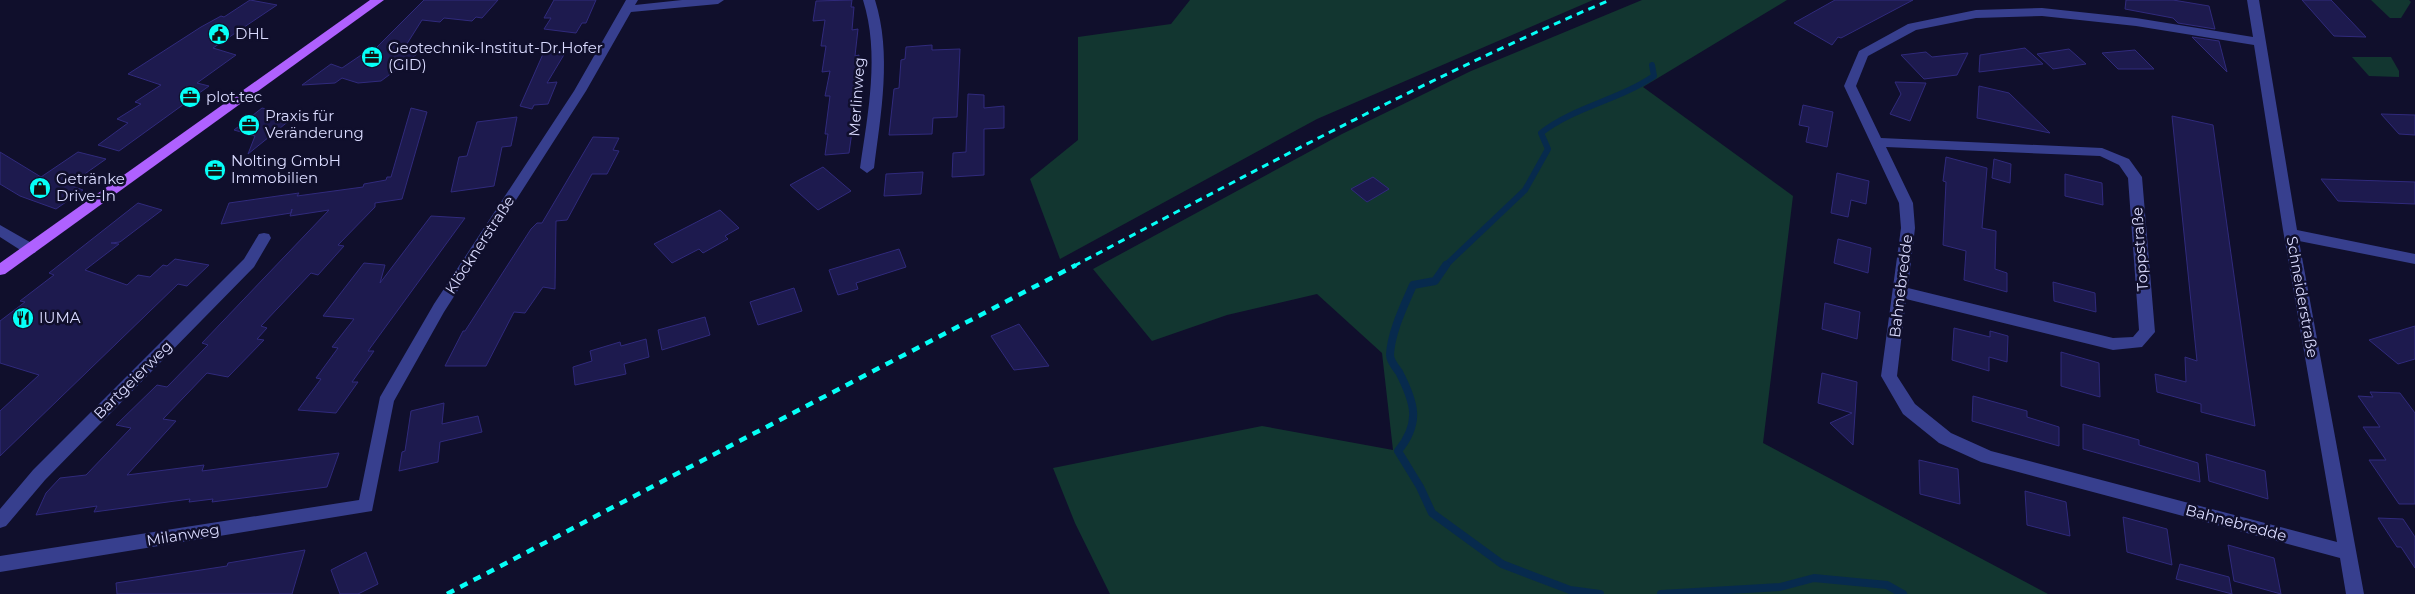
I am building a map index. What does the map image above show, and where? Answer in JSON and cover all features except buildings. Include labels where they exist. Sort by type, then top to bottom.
[{"type":"main road","points":[[0,270],[378,0]]},
{"type":"street","points":[[630,4],[718,0]]},
{"type":"street","name":"Merlinweg","points":[[867,168],[878,76],[876,14],[869,0]]},
{"type":"street","name":"Schneiderstraße","points":[[2253,0],[2291,234],[2355,594]]},
{"type":"street","name":"Klöcknerstraße","points":[[366,506],[386,401],[439,308],[580,91],[630,4]]},
{"type":"street","name":"Bahnebredde","points":[[2259,42],[2039,6],[1976,14],[1912,27],[1863,54],[1850,86],[1906,204],[1908,228],[1889,376],[1909,409],[1945,438],[1987,457],[2347,552]]},
{"type":"street","name":"Toppstraße","points":[[1876,142],[2102,152],[2124,162],[2135,177],[2147,332],[2137,343],[2112,344],[1900,292]]},
{"type":"street","points":[[0,230],[30,248]]},
{"type":"street","points":[[2291,234],[2414,257]]},
{"type":"street","name":"Bartgeierweg","points":[[0,521],[39,474],[249,262],[264,238]]},
{"type":"street","name":"Milanweg","points":[[0,564],[366,506]]},
{"type":"green space","points":[[1190,0],[1593,0],[1317,119],[1060,259],[1030,179],[1078,140],[1078,37],[1171,24]]},
{"type":"green space","points":[[1642,0],[1787,0],[1643,87],[1793,196],[1763,443],[2048,594],[1110,594],[1075,523],[1053,468],[1262,426],[1393,450],[1382,353],[1317,294],[1227,315],[1152,341],[1093,269],[1342,134],[1471,71]]},
{"type":"green space","points":[[2371,0],[2409,0],[2411,2],[2401,18],[2390,18]]},
{"type":"green space","points":[[2352,57],[2391,57],[2399,71],[2399,77],[2369,76]]},
{"type":"waterway","points":[[1446,265],[1525,190],[1548,149],[1541,133],[1568,116],[1626,91],[1654,76],[1652,65]]},
{"type":"waterway","points":[[1446,265],[1435,281],[1413,285],[1398,319],[1393,337],[1390,357],[1409,393],[1413,413],[1410,431],[1398,451],[1420,487],[1432,513],[1502,564],[1570,590],[1600,594]]},
{"type":"waterway","points":[[1661,594],[1780,587],[1814,578],[1887,585],[1903,594]]},
{"type":"railway","points":[[1074,266],[1339,127],[1474,61],[1610,0]]},
{"type":"railway","points":[[447,594],[1076,265]]},
{"type":"place","name":"DHL","points":[[219,34]]},
{"type":"place","name":"Geotechnik-Institut-Dr.Hofer (GID)","points":[[372,57]]},
{"type":"place","name":"plot.tec","points":[[190,97]]},
{"type":"place","name":"Praxis für Veränderung","points":[[249,125]]},
{"type":"place","name":"Nolting GmbH Immobilien","points":[[215,170]]},
{"type":"place","name":"Getränke Drive-In","points":[[40,188]]},
{"type":"place","name":"IUMA","points":[[23,318]]}]
